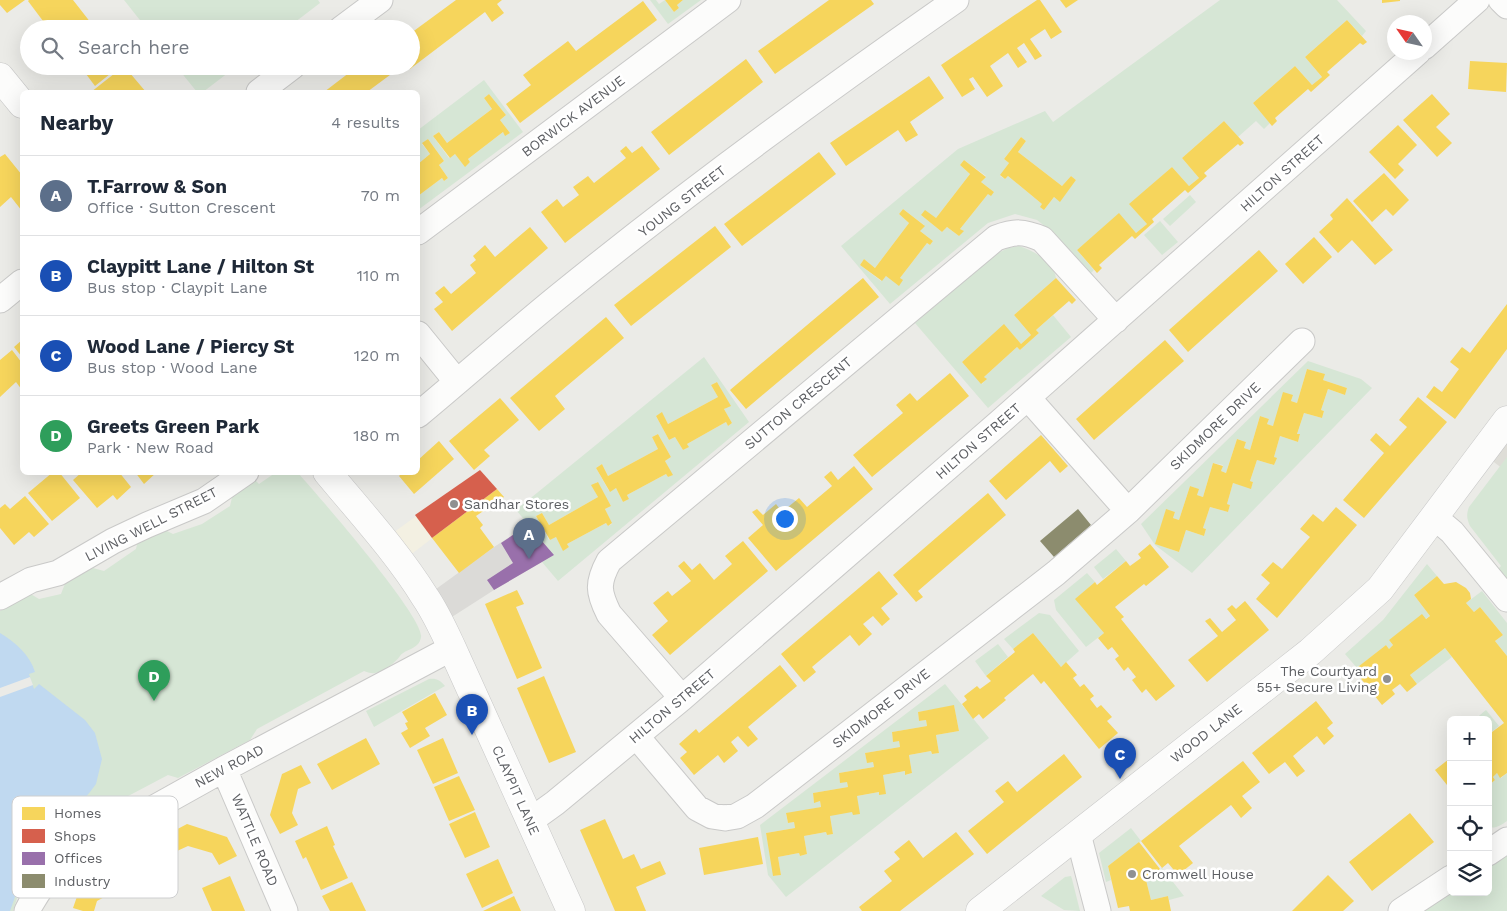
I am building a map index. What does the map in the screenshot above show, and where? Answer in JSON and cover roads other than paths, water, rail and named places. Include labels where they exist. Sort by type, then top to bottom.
[{"type":"street","points":[[353,20],[380,0]]},
{"type":"street","name":"BORWICK AVENUE","points":[[420,231],[728,0]]},
{"type":"street","name":"YOUNG STREET","points":[[420,414],[559,296],[697,188],[862,65],[956,0]]},
{"type":"street","points":[[1432,40],[1477,0]]},
{"type":"street","points":[[1501,0],[1507,6]]},
{"type":"street","name":"HILTON STREET","points":[[530,821],[555,803],[682,698],[1028,398],[1409,60]]},
{"type":"street","points":[[263,90],[282,75]]},
{"type":"street","points":[[0,77],[20,102]]},
{"type":"street","name":"SUTTON CRESCENT","points":[[682,698],[609,614],[599,587],[609,560],[996,238],[1011,232],[1027,233],[1042,239],[1116,320]]},
{"type":"street","points":[[0,300],[20,284]]},
{"type":"street","points":[[420,336],[457,382]]},
{"type":"street","name":"SKIDMORE DRIVE","points":[[637,736],[697,808],[712,816],[725,818],[738,816],[755,806],[1056,573],[1128,511],[1302,341]]},
{"type":"street","points":[[1028,398],[1128,511]]},
{"type":"street","name":"WOOD LANE","points":[[980,911],[1319,645],[1380,589],[1507,420]]},
{"type":"street","name":"LIVING WELL STREET","points":[[0,597],[31,580],[58,573],[113,541],[146,525],[204,501],[242,475]]},
{"type":"street","name":"CLAYPIT LANE","points":[[338,476],[434,610],[571,911]]},
{"type":"street","points":[[1434,517],[1452,532],[1507,600]]},
{"type":"street","name":"NEW ROAD","points":[[174,796],[452,648]]},
{"type":"street","name":"WATTLE ROAD","points":[[224,768],[285,911]]},
{"type":"street","points":[[1078,834],[1098,911]]},
{"type":"street","points":[[1491,851],[1507,840]]},
{"type":"street","points":[[1401,911],[1447,881]]},
{"type":"street","name":"NEW ROAD","points":[[27,911],[34,898]]},
{"type":"water","points":[[0,633],[11,640],[30,660],[35,672],[29,674],[34,689],[39,684],[85,720],[95,733],[102,759],[96,784],[86,796],[12,796],[12,898],[15,898],[10,911],[0,911]]},
{"type":"place","name":"Sandhar Stores","points":[[454,504]]},
{"type":"place","name":"T.Farrow & Son","points":[[529,559]]},
{"type":"place","name":"The Courtyard 55+ Secure Living","points":[[1387,679]]},
{"type":"place","name":"Greets Green Park","points":[[154,701]]},
{"type":"place","name":"Claypitt Lane / Hilton St","points":[[472,735]]},
{"type":"place","name":"Wood Lane / Piercy St","points":[[1120,779]]},
{"type":"place","name":"Cromwell House","points":[[1132,874]]}]
